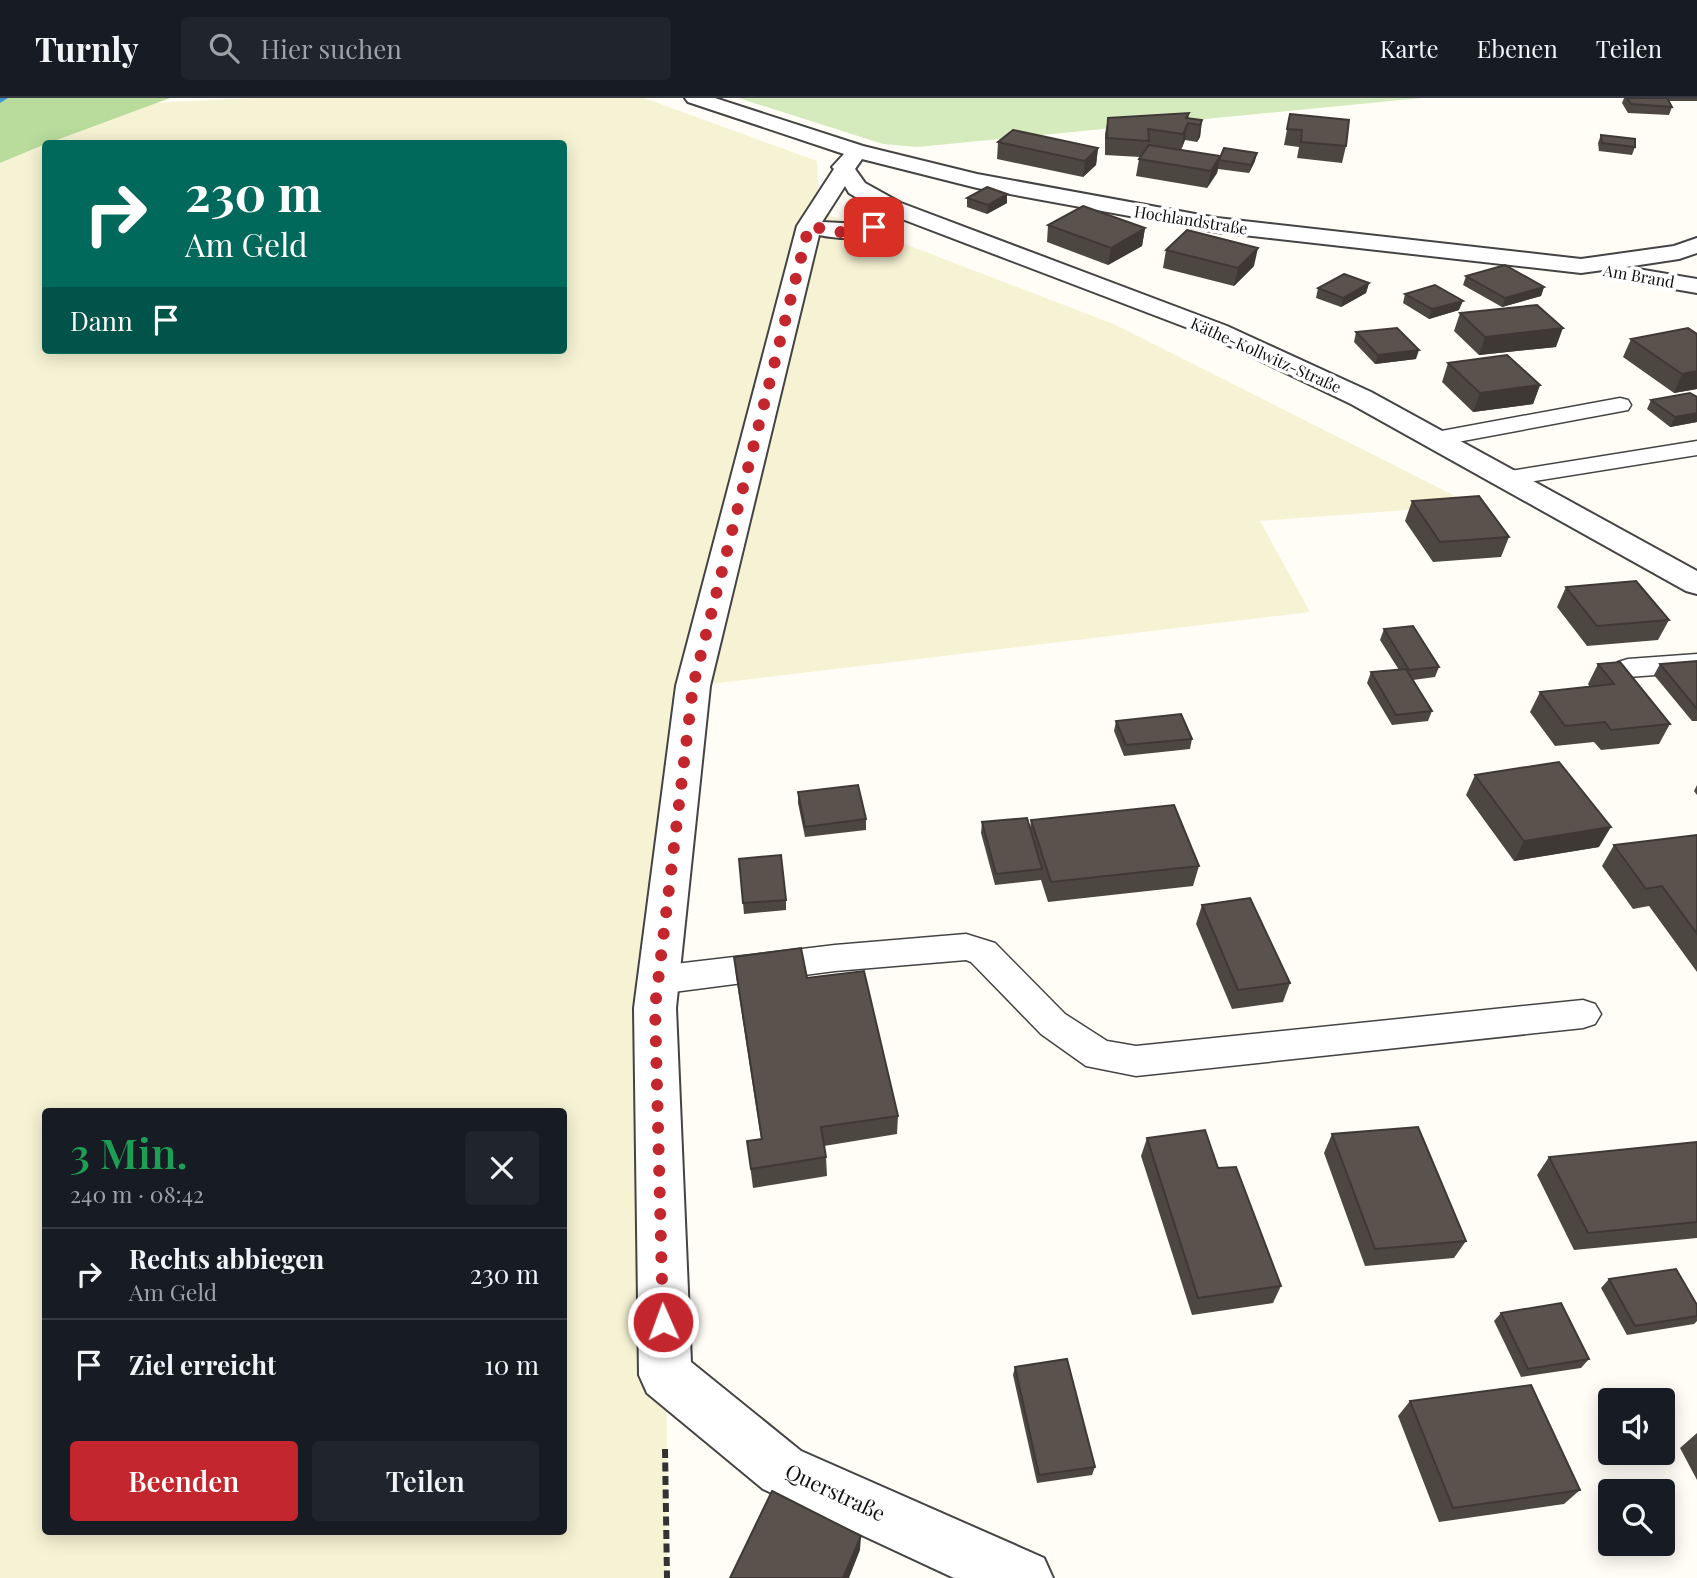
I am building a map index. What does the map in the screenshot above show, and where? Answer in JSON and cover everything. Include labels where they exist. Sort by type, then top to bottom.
[{"type":"street","name":"Hochlandstraße","points":[[695,98],[849,159],[1217,225],[1581,266],[1679,252],[1697,245]]},
{"type":"street","name":"Käthe-Kollwitz-Straße","points":[[849,159],[857,188],[893,208],[1218,331],[1361,398],[1510,478],[1697,584]]},
{"type":"street","points":[[665,1374],[655,1007],[693,686],[809,226],[849,159]]},
{"type":"street","points":[[809,226],[845,233],[861,231],[886,222],[893,215],[893,208]]},
{"type":"street","name":"Am Brand","points":[[1581,266],[1697,286]]},
{"type":"street","name":"Querstraße","points":[[665,1374],[782,1470],[1005,1572],[1024,1578]]},
{"type":"lane","points":[[1436,439],[1619,405]]},
{"type":"lane","points":[[1510,478],[1697,447]]},
{"type":"lane","points":[[1628,668],[1697,663]]},
{"type":"lane","points":[[658,980],[835,958],[966,947],[983,951],[1052,1024],[1099,1055],[1136,1061],[1583,1014]]},
{"type":"path","points":[[665,1374],[667,1578]]},
{"type":"shaded area","points":[[255,98],[644,98],[817,161],[819,211],[1116,325],[1473,505],[1260,521],[1310,612],[693,686],[666,904],[667,1578],[0,1578],[0,163],[42,146],[42,354],[567,354],[567,140],[58,140],[151,103]]},
{"type":"green space","points":[[0,98],[170,98],[57,140],[42,140],[42,146],[0,163]]},
{"type":"green space","points":[[738,98],[1422,98],[917,147],[883,144]]},
{"type":"building","points":[[1627,98],[1667,98],[1672,107],[1631,104]]},
{"type":"building","points":[[1189,113],[1186,118],[1202,120],[1200,125],[1188,123],[1183,134],[1148,129],[1149,141],[1107,138],[1108,118]]},
{"type":"building","points":[[1290,114],[1349,120],[1346,146],[1301,142],[1302,130],[1287,129]]},
{"type":"building","points":[[1013,130],[1098,148],[1085,161],[998,142]]},
{"type":"building","points":[[1601,135],[1635,139],[1635,147],[1602,143]]},
{"type":"building","points":[[1149,145],[1220,156],[1211,171],[1139,159]]},
{"type":"building","points":[[1224,148],[1257,153],[1251,165],[1219,160]]},
{"type":"building","points":[[987,187],[1007,194],[988,205],[967,198]]},
{"type":"building","points":[[1083,206],[1145,228],[1111,248],[1048,225]]},
{"type":"building","points":[[1187,230],[1258,248],[1238,268],[1166,250]]},
{"type":"building","points":[[1505,265],[1544,287],[1505,298],[1466,276]]},
{"type":"building","points":[[1344,274],[1369,283],[1343,298],[1318,288]]},
{"type":"building","points":[[1435,285],[1463,301],[1432,309],[1405,294]]},
{"type":"building","points":[[1537,305],[1563,328],[1485,337],[1460,313]]},
{"type":"building","points":[[1397,328],[1419,350],[1378,355],[1356,332]]},
{"type":"building","points":[[1688,328],[1697,334],[1697,371],[1682,374],[1631,339]]},
{"type":"building","points":[[1507,355],[1540,385],[1480,393],[1448,363]]},
{"type":"building","points":[[1690,393],[1697,397],[1697,413],[1675,417],[1651,400]]},
{"type":"building","points":[[1479,496],[1509,537],[1440,542],[1412,501]]},
{"type":"building","points":[[1636,581],[1669,620],[1597,626],[1566,587]]},
{"type":"building","points":[[1413,626],[1439,667],[1409,670],[1384,629]]},
{"type":"building","points":[[1697,661],[1697,709],[1660,664]]},
{"type":"building","points":[[1620,662],[1670,724],[1611,730],[1605,722],[1565,726],[1540,692],[1614,684],[1598,664]]},
{"type":"building","points":[[1406,669],[1432,711],[1396,715],[1371,672]]},
{"type":"building","points":[[1181,714],[1192,739],[1126,745],[1116,721]]},
{"type":"building","points":[[1559,762],[1611,827],[1524,841],[1475,775]]},
{"type":"building","points":[[858,785],[866,819],[805,827],[798,792]]},
{"type":"building","points":[[1174,805],[1199,866],[1051,882],[1031,820]]},
{"type":"building","points":[[1027,818],[1042,869],[996,874],[982,822]]},
{"type":"building","points":[[1697,835],[1697,934],[1662,886],[1646,889],[1614,845]]},
{"type":"building","points":[[781,855],[786,900],[743,903],[739,859]]},
{"type":"building","points":[[1250,898],[1290,983],[1238,990],[1202,905]]},
{"type":"building","points":[[801,948],[807,978],[864,971],[898,1116],[821,1127],[826,1157],[751,1169],[747,1141],[762,1139],[734,957]]},
{"type":"building","points":[[1418,1127],[1466,1241],[1375,1249],[1332,1134]]},
{"type":"building","points":[[1205,1130],[1218,1168],[1236,1167],[1281,1286],[1198,1298],[1147,1138]]},
{"type":"building","points":[[1697,1142],[1697,1222],[1588,1233],[1549,1157]]},
{"type":"building","points":[[1676,1269],[1697,1305],[1697,1316],[1635,1326],[1609,1279]]},
{"type":"building","points":[[1561,1303],[1589,1359],[1528,1369],[1501,1313]]},
{"type":"building","points":[[1067,1359],[1095,1467],[1039,1475],[1015,1367]]},
{"type":"building","points":[[1531,1385],[1580,1490],[1453,1508],[1410,1401]]},
{"type":"building","points":[[772,1491],[861,1536],[843,1578],[730,1578]]},
{"type":"waterway","points":[[0,100],[4,98]]},
{"type":"route","points":[[663,1322],[655,1007],[693,686],[809,226],[845,233],[874,227]]}]
